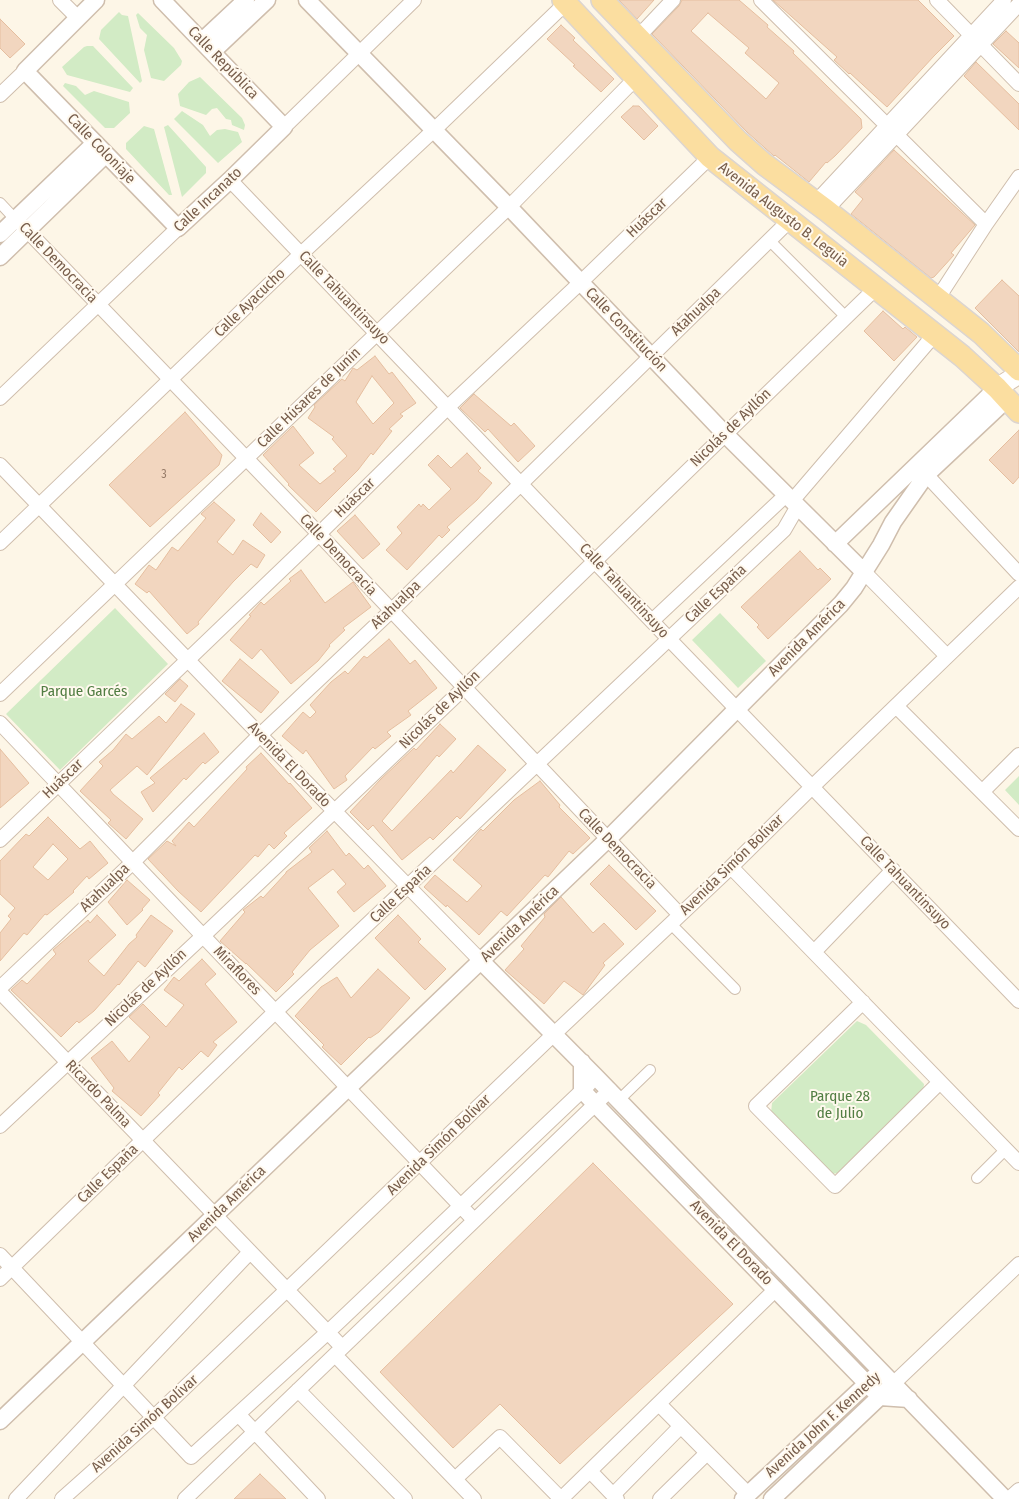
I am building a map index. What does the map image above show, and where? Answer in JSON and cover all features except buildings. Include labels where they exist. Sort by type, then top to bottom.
[{"type":"main road","name":"Avenida Augusto B. Leguia","points":[[602,0],[738,141],[764,164],[981,333],[1019,370]]},
{"type":"main road","name":"Avenida Augusto B. Leguia","points":[[564,2],[710,157],[962,356],[1008,400]]},
{"type":"main road","points":[[618,58],[637,38]]},
{"type":"main road","points":[[1008,400],[1019,376]]},
{"type":"street","points":[[60,0],[78,18]]},
{"type":"street","points":[[0,94],[96,0]]},
{"type":"street","name":"Calle República","points":[[162,0],[284,127]]},
{"type":"street","points":[[207,47],[246,0]]},
{"type":"street","points":[[207,47],[266,0]]},
{"type":"street","name":"Calle Constitución","points":[[307,0],[509,207],[726,434],[947,656]]},
{"type":"street","name":"Calle Incanato","points":[[0,398],[230,180],[414,0]]},
{"type":"street","points":[[637,38],[673,0]]},
{"type":"street","points":[[761,0],[986,224]]},
{"type":"street","points":[[937,0],[1019,84]]},
{"type":"street","points":[[976,40],[1004,0]]},
{"type":"street","name":"Calle Ayacucho","points":[[0,543],[301,254],[434,130],[564,2]]},
{"type":"street","points":[[821,207],[976,40],[1019,4]]},
{"type":"street","name":"Calle Coloniaje","points":[[25,71],[178,228]]},
{"type":"street","name":"Calle Húsares de Junín","points":[[0,694],[509,207],[636,78]]},
{"type":"street","points":[[0,234],[100,148]]},
{"type":"street","points":[[0,256],[27,230],[100,148]]},
{"type":"street","name":"Huáscar","points":[[0,840],[710,157]]},
{"type":"street","name":"Calle Tahuantinsuyo","points":[[230,180],[736,709],[1019,1001]]},
{"type":"street","points":[[938,298],[986,224],[1018,181]]},
{"type":"street","points":[[0,203],[16,219]]},
{"type":"street","name":"Calle Democracia","points":[[16,219],[391,610],[608,840],[675,920]]},
{"type":"street","name":"Atahualpa","points":[[0,988],[133,862],[260,735],[521,484],[790,221]]},
{"type":"street","points":[[769,240],[846,317]]},
{"type":"street","name":"Nicolás de Ayllón","points":[[0,1126],[464,688],[876,288]]},
{"type":"street","name":"Calle España","points":[[652,621],[792,501],[935,334]]},
{"type":"street","name":"Avenida América","points":[[835,544],[921,470],[1008,400]]},
{"type":"street","name":"Avenida El Dorado","points":[[0,465],[481,962],[596,1076],[1007,1499]]},
{"type":"street","points":[[921,470],[1019,574]]},
{"type":"street","name":"Avenida América","points":[[0,1420],[608,840],[841,604],[864,572],[921,470]]},
{"type":"street","name":"Calle España","points":[[0,1279],[276,1011],[784,530],[792,501]]},
{"type":"street","name":"Avenida Simón Bolívar","points":[[62,1499],[154,1418],[731,867],[1019,587]]},
{"type":"street","points":[[896,706],[1019,829]]},
{"type":"street","name":"Miraflores","points":[[0,723],[474,1220]]},
{"type":"street","points":[[982,792],[1019,755]]},
{"type":"street","points":[[731,867],[1019,1163]]},
{"type":"street","points":[[814,952],[893,870]]},
{"type":"street","points":[[675,920],[735,989]]},
{"type":"street","name":"Ricardo Palma","points":[[0,992],[328,1332],[339,1351],[474,1499]]},
{"type":"street","points":[[862,1002],[756,1106],[835,1186],[940,1082]]},
{"type":"street","points":[[582,1062],[582,1090]]},
{"type":"street","points":[[185,1499],[594,1104],[614,1095],[650,1070]]},
{"type":"street","points":[[0,1255],[191,1457],[328,1332],[596,1076]]},
{"type":"street","name":"Avenida El Dorado","points":[[582,1090],[880,1397]]},
{"type":"street","points":[[977,1178],[1006,1150]]},
{"type":"street","points":[[16,1499],[250,1252]]},
{"type":"street","name":"Avenida John F. Kennedy","points":[[772,1499],[1017,1269]]},
{"type":"street","points":[[455,1479],[500,1436],[561,1499],[776,1290]]},
{"type":"street","name":"Avenida John F. Kennedy","points":[[745,1496],[882,1370],[910,1368]]},
{"type":"street","points":[[298,1390],[405,1499]]},
{"type":"street","points":[[880,1397],[909,1399]]},
{"type":"street","points":[[659,1404],[707,1453],[745,1496]]},
{"type":"street","points":[[238,1414],[318,1499]]},
{"type":"street","points":[[590,1471],[615,1497],[681,1426]]},
{"type":"street","points":[[660,1499],[707,1453]]},
{"type":"street","points":[[1007,1499],[1019,1490]]},
{"type":"green space","points":[[119,12],[122,15],[128,16],[142,81],[140,83],[99,39],[101,30]]},
{"type":"green space","points":[[138,13],[174,48],[182,61],[181,65],[164,81],[151,78],[144,50],[147,35],[140,28],[136,15]]},
{"type":"green space","points":[[87,46],[93,46],[133,88],[130,92],[67,75],[62,67]]},
{"type":"green space","points":[[200,77],[242,118],[245,125],[244,130],[232,125],[231,120],[226,119],[217,108],[212,109],[206,115],[180,106],[178,94],[189,82]]},
{"type":"green space","points":[[65,83],[76,86],[85,95],[94,91],[129,102],[130,113],[114,128],[105,128],[63,86]]},
{"type":"green space","points":[[182,111],[203,125],[210,136],[217,130],[225,129],[238,132],[242,142],[218,163],[174,119]]},
{"type":"green space","points":[[168,125],[206,167],[206,173],[182,197],[164,127]]},
{"type":"green space","points":[[144,126],[154,129],[172,195],[169,195],[126,149],[126,143]]},
{"type":"green space","name":"Parque Garcés","points":[[115,608],[168,664],[60,770],[6,714]]},
{"type":"green space","points":[[720,613],[766,661],[738,688],[692,640]]},
{"type":"green space","points":[[1019,776],[1019,805],[1005,790]]},
{"type":"green space","name":"Parque 28 de Julio","points":[[857,1021],[866,1025],[924,1084],[923,1092],[841,1172],[833,1174],[826,1171],[771,1113],[772,1103]]}]
